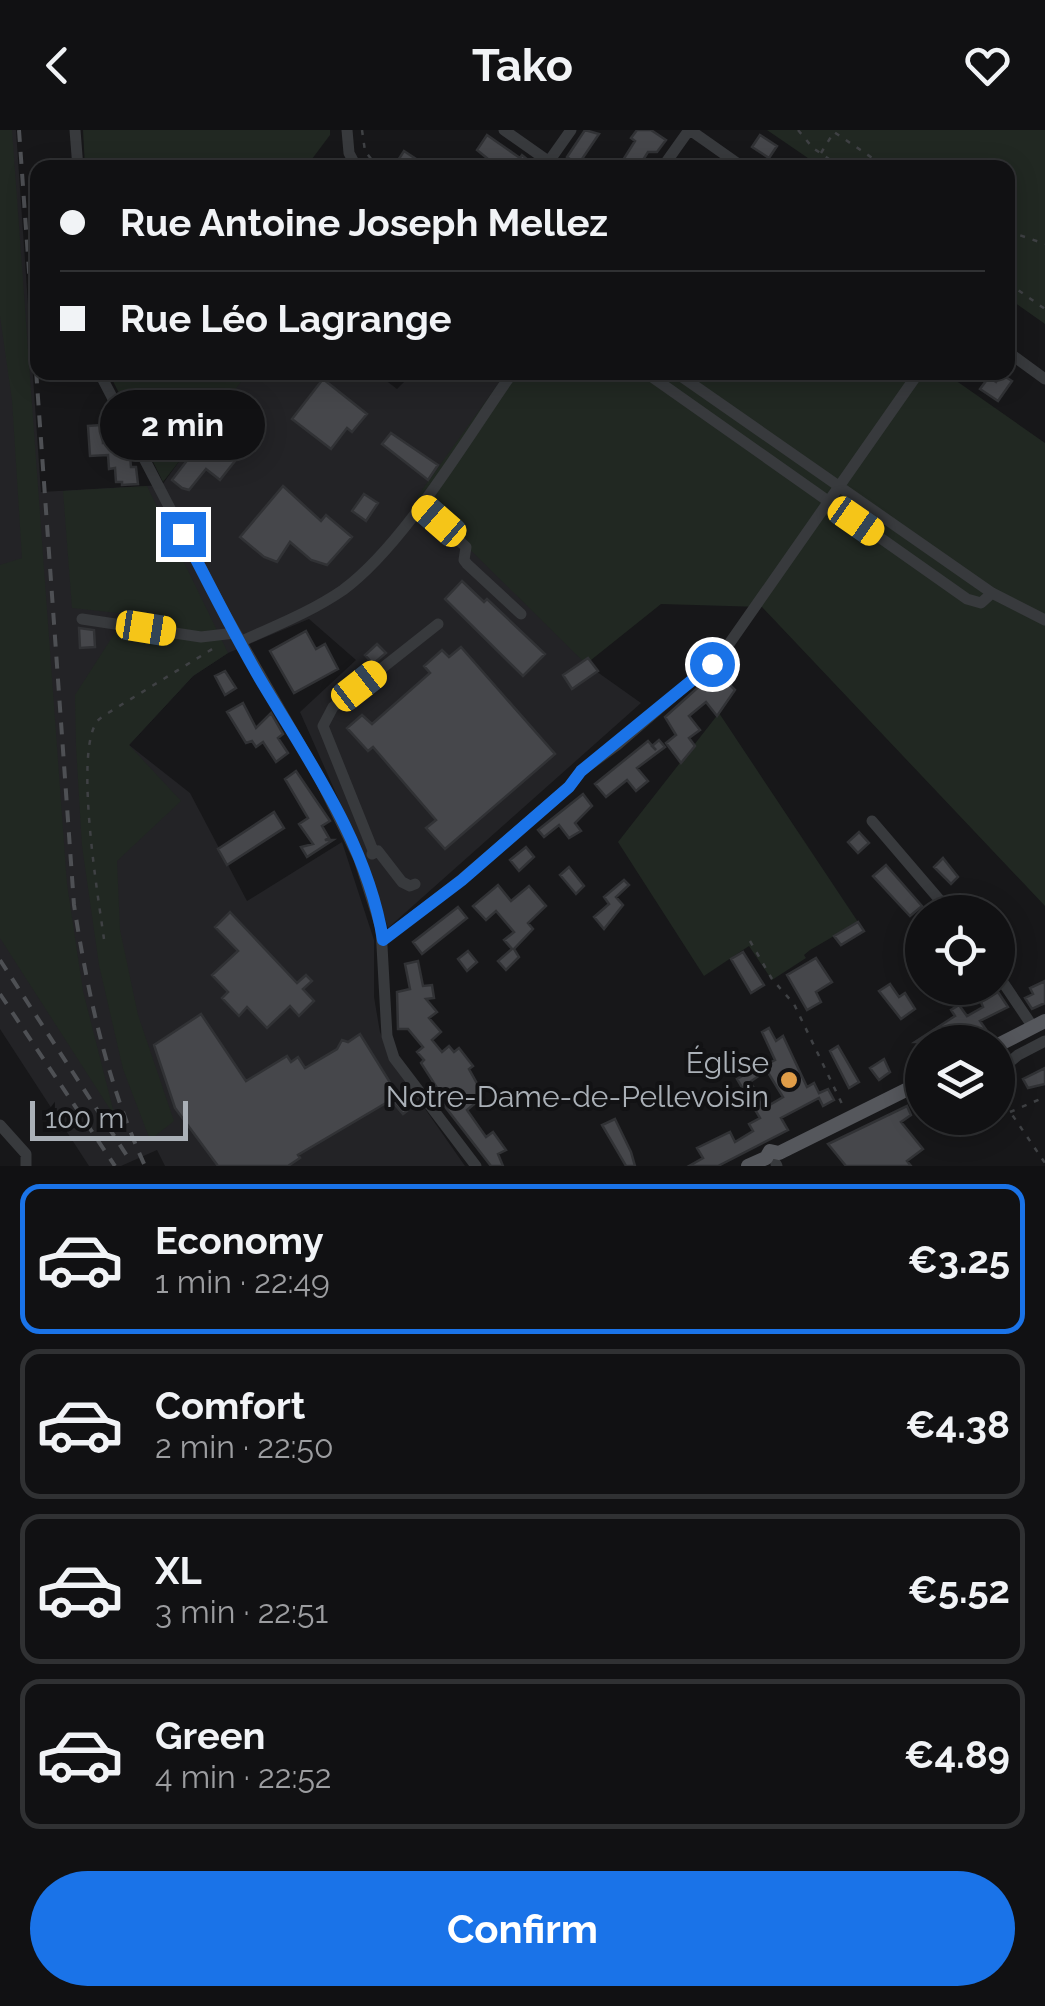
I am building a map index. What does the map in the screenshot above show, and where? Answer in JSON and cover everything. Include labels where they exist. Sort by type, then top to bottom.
[{"type":"main road","points":[[1015,1036],[1039,1024]]},
{"type":"main road","points":[[748,1166],[775,1161],[905,1090]]},
{"type":"street","points":[[75,130],[77,160]]},
{"type":"street","points":[[347,130],[353,160]]},
{"type":"street","points":[[504,130],[543,160]]},
{"type":"street","points":[[554,160],[571,130]]},
{"type":"street","points":[[668,160],[690,130],[733,160]]},
{"type":"street","points":[[1015,357],[1045,378]]},
{"type":"street","points":[[104,380],[237,637],[320,780],[359,859],[383,940],[386,1029],[391,1051],[476,1166]]},
{"type":"street","points":[[82,619],[201,636],[237,637],[294,618],[348,586],[382,553],[507,380]]},
{"type":"street","points":[[656,380],[967,599],[981,603],[992,593]]},
{"type":"street","points":[[687,380],[992,593],[1045,620]]},
{"type":"street","points":[[383,940],[462,880],[569,787],[581,771],[722,654],[913,380]]},
{"type":"street","points":[[420,505],[458,537],[466,547],[467,564],[521,614]]},
{"type":"street","points":[[374,853],[323,726],[332,707],[438,624]]},
{"type":"street","points":[[872,821],[935,895]]},
{"type":"street","points":[[359,859],[378,850],[402,882],[415,884]]},
{"type":"street","points":[[1015,995],[1039,1024]]},
{"type":"street","points":[[1015,1058],[1045,1041]]},
{"type":"street","points":[[0,1124],[26,1154],[26,1166]]},
{"type":"path","points":[[362,130],[363,148],[372,160]]},
{"type":"path","points":[[798,130],[831,160]]},
{"type":"path","points":[[820,152],[834,132],[874,160]]},
{"type":"path","points":[[1015,234],[1045,244]]},
{"type":"path","points":[[1015,288],[1045,310]]},
{"type":"path","points":[[104,939],[90,805],[90,746],[95,725],[237,637]]},
{"type":"path","points":[[750,941],[772,979],[794,1004],[849,1118]]},
{"type":"path","points":[[1015,1110],[1045,1097]]},
{"type":"path","points":[[1015,1119],[1045,1163]]},
{"type":"shaded area","points":[[0,130],[16,130],[30,380],[33,380],[41,492],[162,485],[242,380],[385,380],[397,389],[406,380],[508,380],[586,664],[641,703],[388,928],[366,861],[300,712],[356,660],[309,619],[228,653],[193,676],[129,745],[190,793],[247,901],[342,842],[374,940],[374,997],[380,1032],[393,1063],[465,1166],[165,1166],[157,1150],[121,1166],[89,1166],[0,1029]]},
{"type":"shaded area","points":[[0,130],[12,130],[67,884],[83,991],[115,1117],[0,938],[0,565],[22,558],[12,400],[0,316]]},
{"type":"shaded area","points":[[83,130],[330,130],[311,160],[85,160]]},
{"type":"shaded area","points":[[767,130],[1045,130],[1045,324],[1015,303],[1015,160],[811,160]]},
{"type":"shaded area","points":[[112,380],[243,380],[163,482]]},
{"type":"shaded area","points":[[501,380],[955,380],[1045,443],[1045,906],[762,607],[661,604],[586,664],[417,497]]},
{"type":"shaded area","points":[[147,486],[228,653],[193,676],[129,745],[181,801],[117,861],[120,930],[138,1015],[174,1121],[150,1140],[123,1069],[99,965],[82,846],[76,746],[75,695],[127,614],[72,608],[63,491]]},
{"type":"shaded area","points":[[719,713],[858,922],[810,950],[804,955],[806,958],[772,980],[749,946],[704,976],[618,842]]},
{"type":"building","points":[[585,130],[599,134],[581,160],[567,157]]},
{"type":"building","points":[[637,130],[651,130],[666,140],[657,152],[648,152],[643,160],[623,160],[635,141],[631,138]]},
{"type":"building","points":[[487,135],[528,160],[489,160],[477,150]]},
{"type":"building","points":[[760,135],[777,146],[769,158],[752,147]]},
{"type":"building","points":[[404,151],[418,160],[398,160]]},
{"type":"building","points":[[322,380],[367,414],[352,432],[347,428],[331,449],[292,419]]},
{"type":"building","points":[[987,380],[1012,381],[998,401],[980,389]]},
{"type":"building","points":[[219,419],[250,442],[220,480],[206,469],[189,490],[182,488],[172,480]]},
{"type":"building","points":[[101,425],[103,443],[122,443],[123,457],[130,456],[131,467],[136,467],[138,484],[116,482],[115,468],[109,469],[108,455],[90,456],[88,426]]},
{"type":"building","points":[[391,433],[438,465],[428,480],[382,444]]},
{"type":"building","points":[[283,486],[321,521],[326,515],[352,537],[327,565],[311,560],[290,542],[277,562],[264,557],[240,537]]},
{"type":"building","points":[[364,494],[378,503],[366,521],[352,511]]},
{"type":"building","points":[[462,581],[545,654],[523,676],[445,599]]},
{"type":"building","points":[[79,628],[94,630],[95,647],[80,648]]},
{"type":"building","points":[[306,631],[316,649],[325,644],[338,669],[294,693],[270,651]]},
{"type":"building","points":[[377,644],[386,653],[373,664],[365,655]]},
{"type":"building","points":[[461,647],[555,754],[445,849],[426,828],[436,820],[373,747],[368,751],[347,728],[362,715],[372,724],[430,673],[424,666],[442,650],[449,657]]},
{"type":"building","points":[[588,658],[598,671],[572,689],[563,675]]},
{"type":"building","points":[[724,664],[732,674],[725,680],[735,690],[717,716],[706,702],[689,716],[700,730],[689,738],[695,746],[681,763],[666,743],[676,735],[665,717]]},
{"type":"building","points":[[225,671],[236,688],[225,695],[215,676]]},
{"type":"building","points":[[243,703],[256,728],[271,713],[283,734],[278,738],[288,753],[276,762],[263,742],[256,747],[252,741],[246,743],[227,712]]},
{"type":"building","points":[[659,740],[665,747],[637,768],[648,781],[636,791],[627,780],[606,797],[595,784],[648,741],[652,746]]},
{"type":"building","points":[[296,771],[330,821],[322,826],[329,838],[325,840],[333,840],[307,857],[301,847],[313,844],[299,824],[308,818],[285,779]]},
{"type":"building","points":[[583,794],[592,806],[575,823],[581,831],[569,838],[559,825],[544,837],[538,830]]},
{"type":"building","points":[[274,812],[284,828],[227,865],[218,849]]},
{"type":"building","points":[[859,832],[869,843],[858,853],[848,842]]},
{"type":"building","points":[[526,847],[534,857],[519,871],[510,860]]},
{"type":"building","points":[[943,858],[958,877],[951,884],[934,867]]},
{"type":"building","points":[[886,865],[912,895],[905,895],[905,911],[873,876]]},
{"type":"building","points":[[569,867],[584,886],[576,894],[560,875]]},
{"type":"building","points":[[624,880],[629,885],[616,897],[623,905],[604,929],[594,917],[609,904],[604,897]]},
{"type":"building","points":[[498,885],[511,901],[529,886],[546,906],[528,923],[533,929],[514,949],[519,957],[506,970],[498,961],[512,949],[504,940],[514,932],[496,911],[486,920],[473,906]]},
{"type":"building","points":[[458,907],[467,918],[422,954],[413,942]]},
{"type":"building","points":[[230,912],[297,983],[306,975],[312,981],[303,989],[314,1001],[299,1016],[290,1006],[267,1028],[247,1007],[239,1016],[222,998],[228,992],[212,975],[238,951],[215,927]]},
{"type":"building","points":[[858,922],[864,931],[841,945],[834,936]]},
{"type":"building","points":[[468,951],[477,962],[467,971],[458,959]]},
{"type":"building","points":[[743,952],[764,985],[751,993],[731,959]]},
{"type":"building","points":[[816,958],[832,982],[816,992],[821,1002],[807,1010],[787,975]]},
{"type":"building","points":[[418,961],[423,986],[432,985],[434,998],[426,999],[437,1012],[429,1018],[441,1032],[432,1040],[442,1052],[449,1046],[454,1052],[459,1048],[473,1066],[469,1069],[484,1096],[467,1110],[486,1137],[493,1132],[506,1150],[498,1154],[503,1166],[491,1166],[443,1104],[446,1102],[417,1052],[423,1047],[408,1029],[398,1029],[397,992],[410,989],[405,964]]},
{"type":"building","points":[[1045,981],[1045,1003],[1032,1009],[1025,998],[1033,994],[1030,988]]},
{"type":"building","points":[[890,984],[899,997],[905,993],[905,1005],[915,1009],[901,1019],[879,991]]},
{"type":"building","points":[[959,1005],[967,1016],[983,1007],[1008,1007],[980,1021],[983,1025],[941,1025],[955,1016],[951,1010]]},
{"type":"building","points":[[201,1014],[246,1081],[287,1056],[291,1062],[298,1057],[305,1068],[337,1049],[342,1040],[348,1042],[360,1034],[399,1097],[404,1092],[411,1101],[404,1107],[407,1111],[403,1114],[391,1100],[298,1155],[300,1158],[288,1166],[218,1166],[175,1108],[154,1045]]},
{"type":"building","points":[[769,1028],[776,1041],[783,1036],[807,1087],[814,1083],[819,1093],[828,1089],[834,1100],[823,1106],[819,1098],[781,1118],[788,1130],[718,1166],[689,1166],[703,1158],[697,1148],[730,1132],[735,1142],[753,1131],[749,1124],[760,1118],[737,1079],[756,1068],[760,1075],[750,1082],[766,1107],[783,1097],[764,1066],[775,1060],[762,1032]]},
{"type":"building","points":[[838,1046],[859,1082],[849,1088],[830,1051]]},
{"type":"building","points":[[884,1059],[890,1072],[879,1080],[870,1068]]},
{"type":"building","points":[[1045,1068],[1045,1084],[1028,1088],[1023,1079]]},
{"type":"building","points":[[905,1107],[905,1119],[901,1122],[905,1135],[912,1135],[923,1149],[907,1161],[911,1166],[846,1166],[828,1144]]},
{"type":"building","points":[[615,1119],[635,1166],[626,1166],[602,1125]]},
{"type":"railway","points":[[19,130],[30,285]]},
{"type":"railway","points":[[37,380],[74,905],[100,1038],[145,1166]]},
{"type":"railway","points":[[0,960],[131,1162]]},
{"type":"railway","points":[[0,994],[115,1166]]},
{"type":"place","name":"Église Notre-Dame-de-Pellevoisin","points":[[789,1080]]},
{"type":"route","points":[[183,534],[253,667],[340,818],[364,872],[383,940],[462,880],[569,787],[581,771],[712,664]]}]
